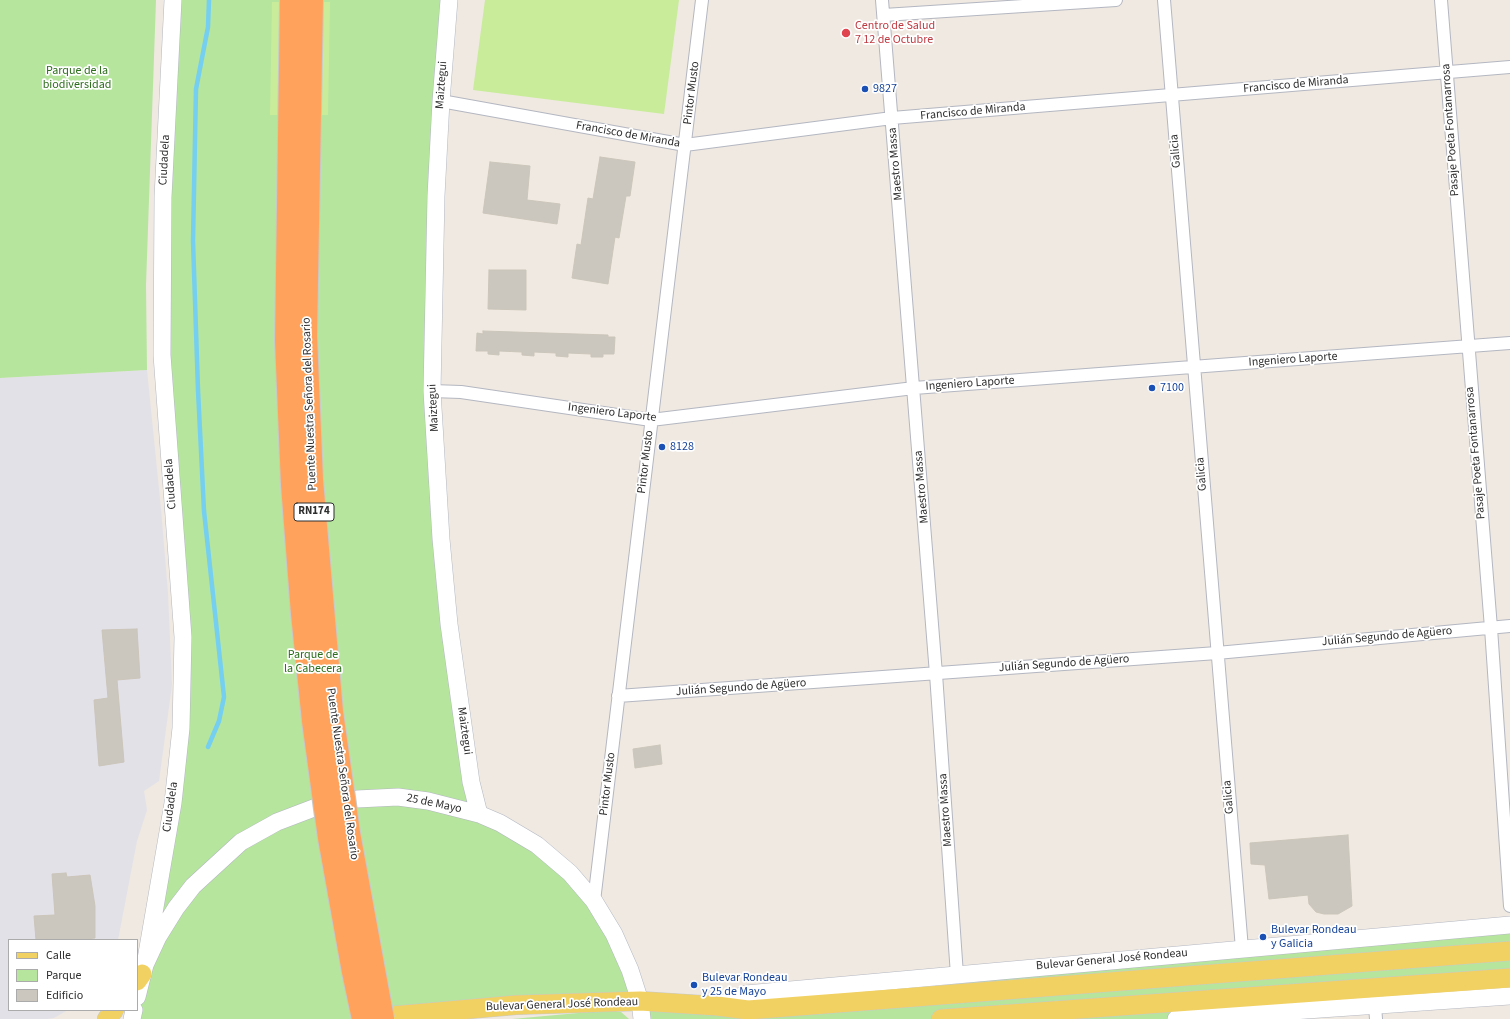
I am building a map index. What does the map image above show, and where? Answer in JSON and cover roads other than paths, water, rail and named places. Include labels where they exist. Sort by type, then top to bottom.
[{"type":"highway","name":"Puente Nuestra Señora del Rosario","points":[[291,0],[286,341],[294,500],[302,614],[313,720],[330,838],[353,972],[363,1019]]},
{"type":"highway","name":"Puente Nuestra Señora del Rosario","points":[[312,0],[306,336],[312,480],[332,712],[349,833],[383,1019]]},
{"type":"main road","name":"Ciudadela","points":[[141,974],[173,803],[180,728],[183,637],[162,355],[164,198],[173,0]]},
{"type":"main road","name":"Maiztegui","points":[[449,0],[441,100],[436,196],[432,391],[441,538],[449,624],[471,782],[479,814]]},
{"type":"main road","name":"25 de Mayo","points":[[138,990],[141,974],[158,937],[176,908],[193,886],[242,842],[277,822],[319,806],[357,799],[391,797],[428,801],[479,814],[500,823],[536,845],[570,873],[594,901],[614,934],[630,970],[641,1010]]},
{"type":"main road","name":"Bulevar General José Rondeau","points":[[716,1006],[746,994],[1510,925]]},
{"type":"main road","name":"Bulevar General José Rondeau","points":[[360,1019],[516,1005],[641,1010],[716,1006],[748,1010],[1510,951]]},
{"type":"main road","points":[[941,1019],[1510,978]]},
{"type":"main road","points":[[1482,980],[1510,983]]},
{"type":"main road","points":[[1176,1019],[1375,1012],[1510,996]]},
{"type":"main road","points":[[107,1019],[113,1011]]},
{"type":"street","name":"Pintor Musto","points":[[594,901],[702,0]]},
{"type":"street","name":"Maestro Massa","points":[[882,0],[914,388],[958,975]]},
{"type":"street","points":[[884,15],[1116,0]]},
{"type":"street","name":"Galicia","points":[[1164,0],[1242,948]]},
{"type":"street","name":"Pasaje Poeta Fontanarrosa","points":[[1441,0],[1491,628],[1505,772],[1510,906]]},
{"type":"street","name":"Francisco de Miranda","points":[[441,100],[685,145],[892,118],[1510,67]]},
{"type":"street","name":"Ingeniero Laporte","points":[[432,391],[461,392],[651,420],[914,388],[1510,343]]},
{"type":"street","name":"Julián Segundo de Agüero","points":[[618,696],[1217,653],[1510,626]]},
{"type":"waterway","points":[[208,747],[219,721],[224,697],[204,511],[193,241],[196,89],[208,27],[209,0]]},
{"type":"place","name":"Centro de Salud 7 12 de Octubre","points":[[846,33]]},
{"type":"place","name":"9827","points":[[865,89]]},
{"type":"place","name":"7100","points":[[1152,388]]},
{"type":"place","name":"8128","points":[[662,447]]},
{"type":"place","name":"Bulevar Rondeau y Galicia","points":[[1263,937]]},
{"type":"place","name":"Bulevar Rondeau y 25 de Mayo","points":[[694,985]]},
{"type":"park label","name":"Parque de la biodiversidad","points":[[77,78]]},
{"type":"park label","name":"Parque de la Cabecera","points":[[313,662]]}]
